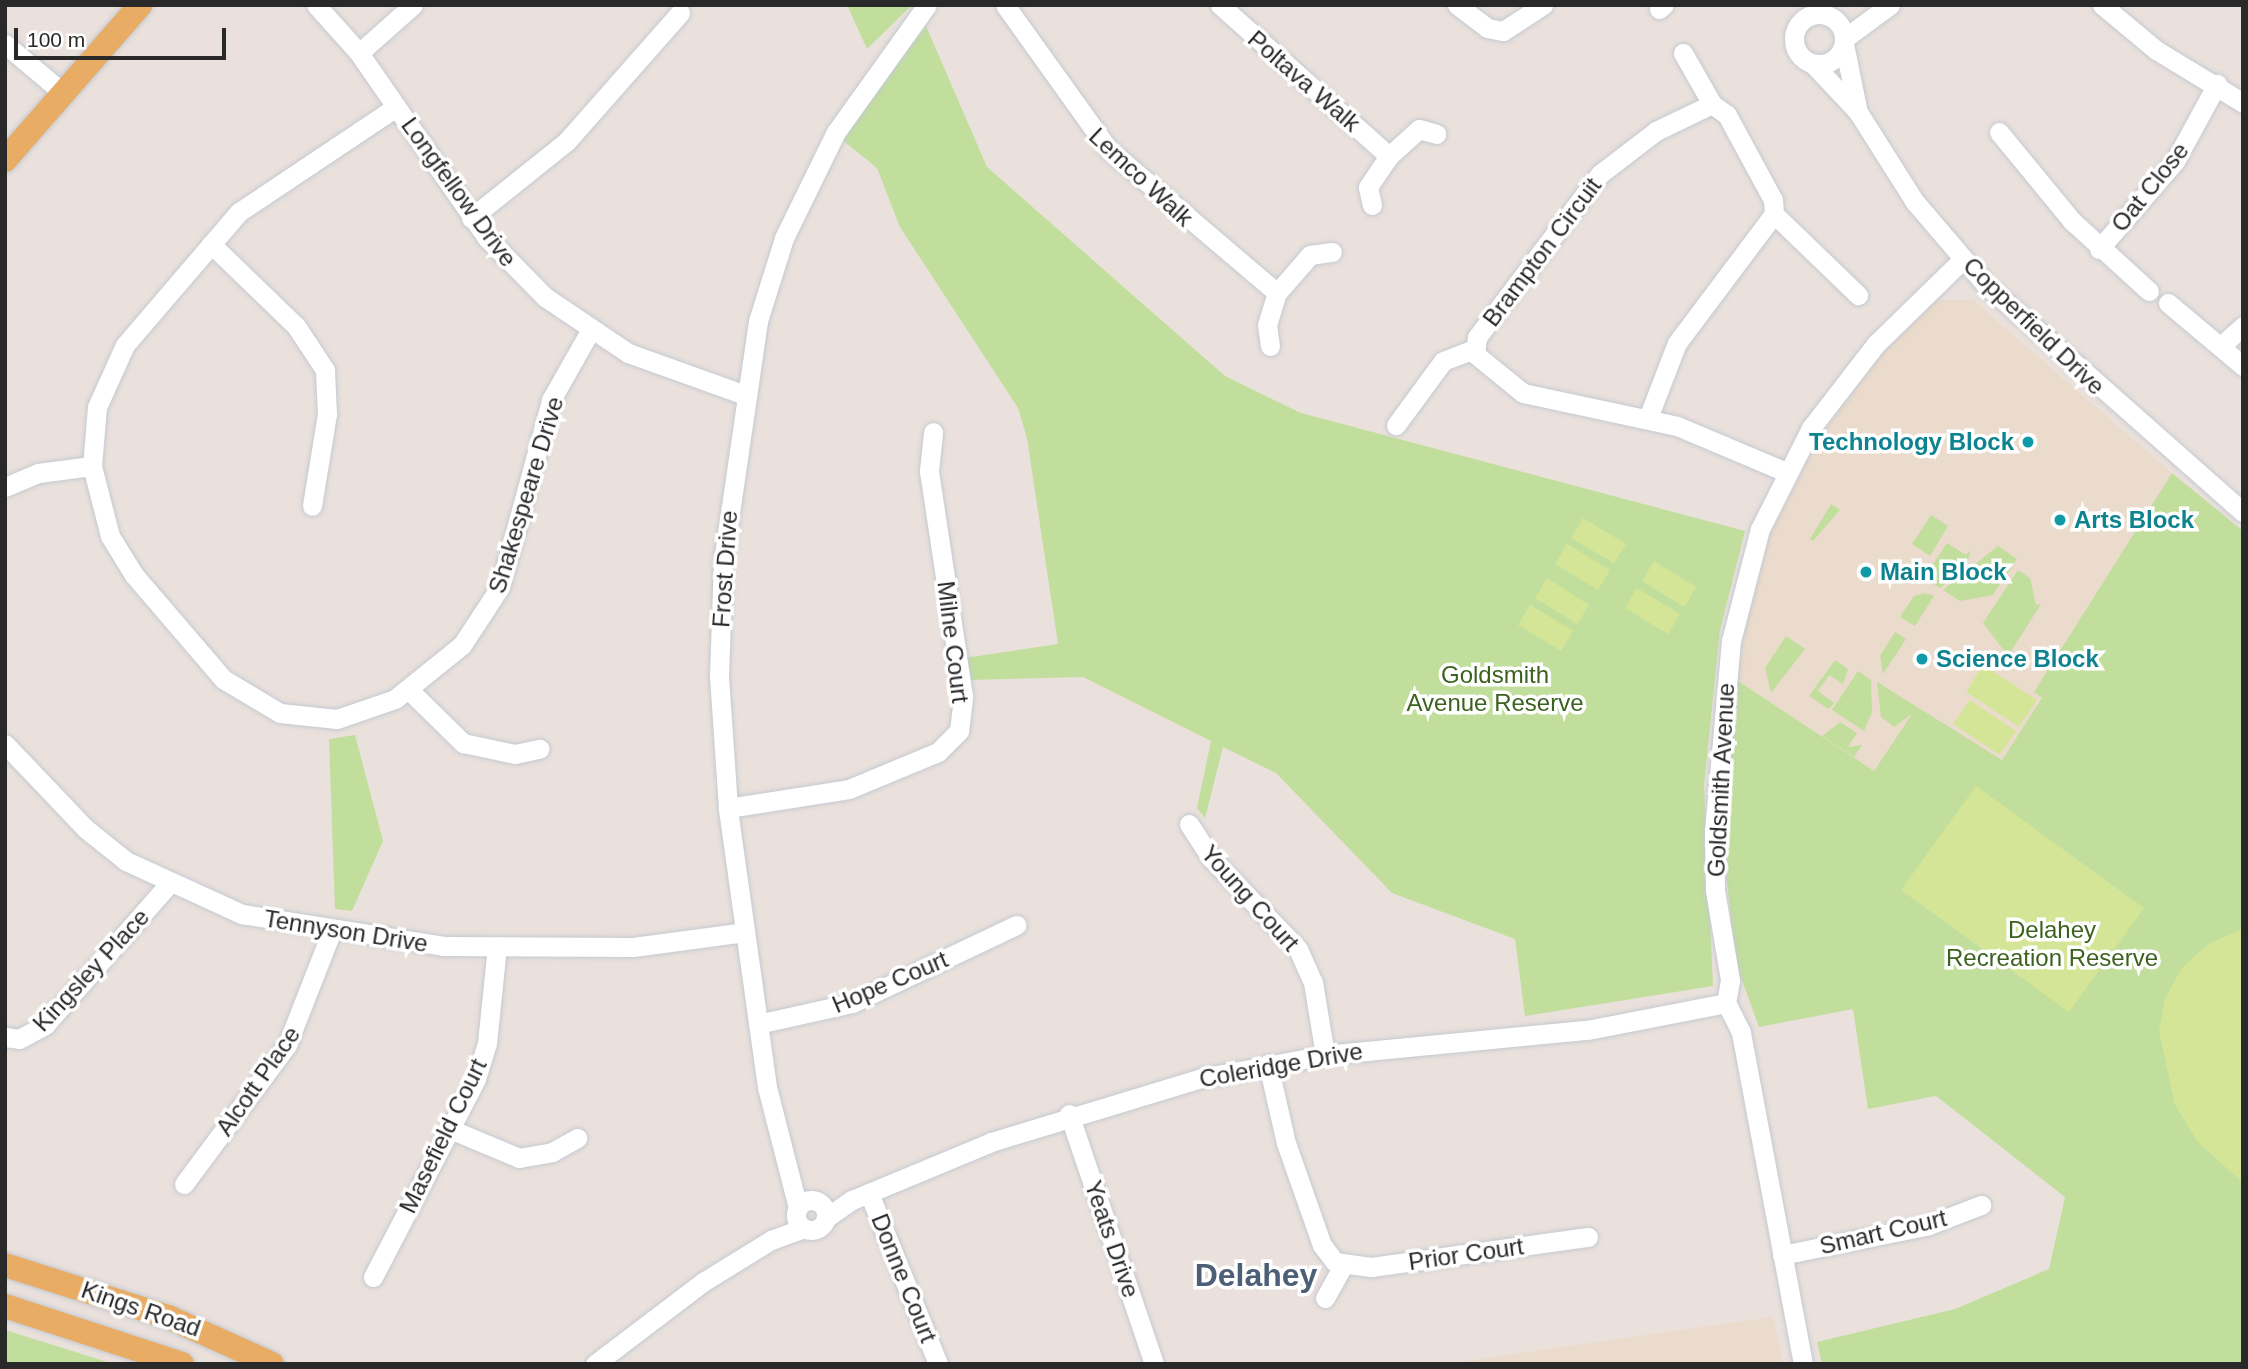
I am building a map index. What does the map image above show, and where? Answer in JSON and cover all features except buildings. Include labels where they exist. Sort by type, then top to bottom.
[{"type":"main road","points":[[5,160],[124,5]]},
{"type":"main road","points":[[5,141],[140,5]]},
{"type":"main road","name":"Kings Road","points":[[5,1265],[168,1317],[272,1364]]},
{"type":"main road","name":"Kings Road","points":[[5,1306],[182,1364]]},
{"type":"street","name":"Longfellow Drive","points":[[316,5],[359,53],[471,218],[521,276],[590,331],[663,369],[745,394]]},
{"type":"street","points":[[359,53],[412,5]]},
{"type":"street","name":"Frost Drive","points":[[809,1212],[790,1175],[773,1116],[758,1024],[728,808],[720,622],[745,394],[767,288],[799,201],[836,132],[927,5]]},
{"type":"street","name":"Lemco Walk","points":[[1005,5],[1108,149],[1277,293]]},
{"type":"street","name":"Poltava Walk","points":[[1220,5],[1389,156]]},
{"type":"street","points":[[1457,5],[1487,28],[1503,31],[1543,5]]},
{"type":"street","points":[[1795,5],[1796,50],[1813,64],[1836,58],[1844,41],[1885,7]]},
{"type":"street","points":[[2102,5],[2156,50],[2243,103]]},
{"type":"street","points":[[1796,29],[1808,16],[1885,7]]},
{"type":"street","points":[[471,218],[568,141],[680,13]]},
{"type":"street","points":[[1825,13],[1844,41]]},
{"type":"street","name":"Copperfield Drive","points":[[1844,41],[1858,112]]},
{"type":"street","points":[[5,44],[59,89]]},
{"type":"street","points":[[1648,418],[1677,344],[1774,214],[1773,200],[1724,110],[1712,104],[1683,53]]},
{"type":"street","name":"Copperfield Drive","points":[[1813,64],[1858,112],[1895,174],[1963,260],[2034,332],[2243,512]]},
{"type":"street","name":"Oat Close","points":[[2099,249],[2175,161],[2217,85]]},
{"type":"street","name":"Brampton Circuit","points":[[1712,104],[1656,131],[1600,174],[1474,349],[1480,363],[1523,393],[1648,418],[1786,472]]},
{"type":"street","name":"Shakespeare Drive","points":[[396,107],[254,199],[211,244],[113,364],[97,407],[92,466],[101,514],[120,554],[243,695],[279,713],[318,720],[377,709],[409,690],[462,645],[493,604],[551,400],[590,331]]},
{"type":"street","points":[[1372,205],[1368,187],[1389,156],[1419,129],[1436,134]]},
{"type":"street","name":"Oat Close","points":[[1998,132],[2099,249],[2149,292]]},
{"type":"street","points":[[1774,214],[1858,295]]},
{"type":"street","points":[[211,244],[310,341],[325,370],[327,415],[312,506]]},
{"type":"street","points":[[1270,346],[1267,325],[1277,293],[1310,255],[1332,252]]},
{"type":"street","name":"Goldsmith Avenue","points":[[1726,1003],[1730,979],[1714,864],[1723,707],[1741,591],[1786,472],[1850,373],[1963,260]]},
{"type":"street","points":[[2168,303],[2222,345],[2243,366]]},
{"type":"street","points":[[2222,345],[2243,326]]},
{"type":"street","points":[[1396,425],[1443,361],[1474,349]]},
{"type":"street","name":"Milne Court","points":[[728,808],[849,789],[938,752],[959,731],[963,696],[929,471],[933,432]]},
{"type":"street","points":[[5,487],[38,473],[92,466]]},
{"type":"street","points":[[409,690],[463,743],[515,754],[539,749]]},
{"type":"street","name":"Tennyson Drive","points":[[5,744],[86,830],[168,885],[242,914],[443,946],[633,947],[745,932]]},
{"type":"street","name":"Young Court","points":[[1189,824],[1211,858],[1298,949],[1313,982],[1325,1055]]},
{"type":"street","name":"Kingsley Place","points":[[5,1037],[19,1040],[45,1026],[168,885]]},
{"type":"street","name":"Hope Court","points":[[758,1024],[852,1003],[1016,925]]},
{"type":"street","name":"Alcott Place","points":[[184,1184],[287,1045],[331,930]]},
{"type":"street","name":"Masefield Court","points":[[373,1276],[450,1129],[487,1043],[497,947]]},
{"type":"street","points":[[1726,1003],[1741,1032],[1803,1364]]},
{"type":"street","name":"Coleridge Drive","points":[[595,1364],[809,1212],[861,1196],[1069,1114],[1268,1065],[1325,1055],[1538,1036],[1726,1003]]},
{"type":"street","points":[[1268,1065],[1286,1143],[1322,1245],[1343,1266],[1325,1298]]},
{"type":"street","name":"Yeats Drive","points":[[1069,1114],[1154,1364]]},
{"type":"street","points":[[450,1129],[519,1158],[552,1152],[577,1138]]},
{"type":"street","name":"Donne Court","points":[[861,1196],[938,1364]]},
{"type":"street","name":"Smart Court","points":[[1782,1255],[1929,1226],[1981,1205]]},
{"type":"street","name":"Prior Court","points":[[1343,1266],[1588,1237]]},
{"type":"shaded area","points":[[1935,300],[1973,300],[2172,473],[2034,692],[2043,698],[2002,761],[1874,772],[1735,679],[1737,654],[1760,552],[1787,485],[1831,412],[1885,348]]},
{"type":"shaded area","points":[[1773,1317],[1783,1364],[1444,1364],[1673,1331]]},
{"type":"green space","points":[[847,5],[912,5],[867,49]]},
{"type":"green space","name":"Goldsmith Avenue Reserve","points":[[926,26],[987,167],[1225,376],[1301,413],[1745,531],[1720,630],[1704,785],[1713,986],[1525,1016],[1515,939],[1392,893],[1276,773],[1223,747],[1205,818],[1197,808],[1211,741],[1083,677],[968,680],[965,658],[1058,644],[1027,438],[1018,408],[900,227],[877,168],[840,138]]},
{"type":"green space","name":"Delahey Recreation Reserve","points":[[2172,473],[2243,531],[2243,1364],[1822,1364],[1817,1342],[1955,1309],[2049,1269],[2065,1197],[1936,1096],[1868,1109],[1853,1009],[1759,1027],[1736,964],[1721,827],[1735,679],[1874,771],[1912,714],[1894,727],[1881,717],[1877,682],[2002,760],[2042,698],[2034,692]]},
{"type":"green space","points":[[1831,504],[1840,510],[1813,541],[1810,539]]},
{"type":"green space","points":[[1931,515],[1948,526],[1930,556],[1912,544]]},
{"type":"green space","points":[[1583,518],[1626,544],[1614,563],[1571,538]]},
{"type":"green space","points":[[1947,543],[1966,555],[1971,550],[1965,568],[1940,588],[1924,578]]},
{"type":"green space","points":[[1567,544],[1610,570],[1598,590],[1555,564]]},
{"type":"green space","points":[[1998,546],[2017,559],[1993,595],[1960,601],[1943,590]]},
{"type":"green space","points":[[1654,561],[1696,587],[1684,607],[1642,581]]},
{"type":"green space","points":[[2018,570],[2030,578],[2036,605],[2041,604],[2008,656],[1983,623]]},
{"type":"green space","points":[[1547,578],[1589,605],[1577,624],[1535,598]]},
{"type":"green space","points":[[1637,588],[1680,614],[1668,634],[1625,608]]},
{"type":"green space","points":[[1925,593],[1934,596],[1915,626],[1900,617],[1914,596]]},
{"type":"green space","points":[[1530,605],[1573,631],[1561,651],[1518,625]]},
{"type":"green space","points":[[1895,632],[1906,639],[1883,674],[1880,656]]},
{"type":"green space","points":[[1786,636],[1805,649],[1771,693],[1765,668]]},
{"type":"green space","points":[[1835,660],[1848,669],[1843,684],[1829,675],[1818,691],[1834,703],[1829,709],[1809,696]]},
{"type":"green space","points":[[1983,665],[2037,700],[2019,727],[1966,692]]},
{"type":"green space","points":[[1858,671],[1871,680],[1872,712],[1864,731],[1832,710]]},
{"type":"green space","points":[[1970,700],[2016,731],[2000,755],[1953,724]]},
{"type":"green space","points":[[1840,722],[1857,733],[1848,747],[1862,745],[1854,757],[1822,736]]},
{"type":"green space","points":[[355,735],[383,841],[352,911],[335,909],[329,739]]},
{"type":"green space","points":[[1976,786],[2144,908],[2069,1012],[1901,890]]},
{"type":"green space","points":[[2243,929],[2243,1183],[2198,1142],[2175,1105],[2159,1031],[2165,998],[2182,968],[2208,944]]},
{"type":"green space","points":[[5,1330],[114,1364],[5,1364]]},
{"type":"place","name":"Technology Block","points":[[2028,442]]},
{"type":"place","name":"Arts Block","points":[[2060,520]]},
{"type":"place","name":"Main Block","points":[[1866,572]]},
{"type":"place","name":"Science Block","points":[[1922,659]]},
{"type":"district","name":"Delahey","points":[[1256,1275]]}]
